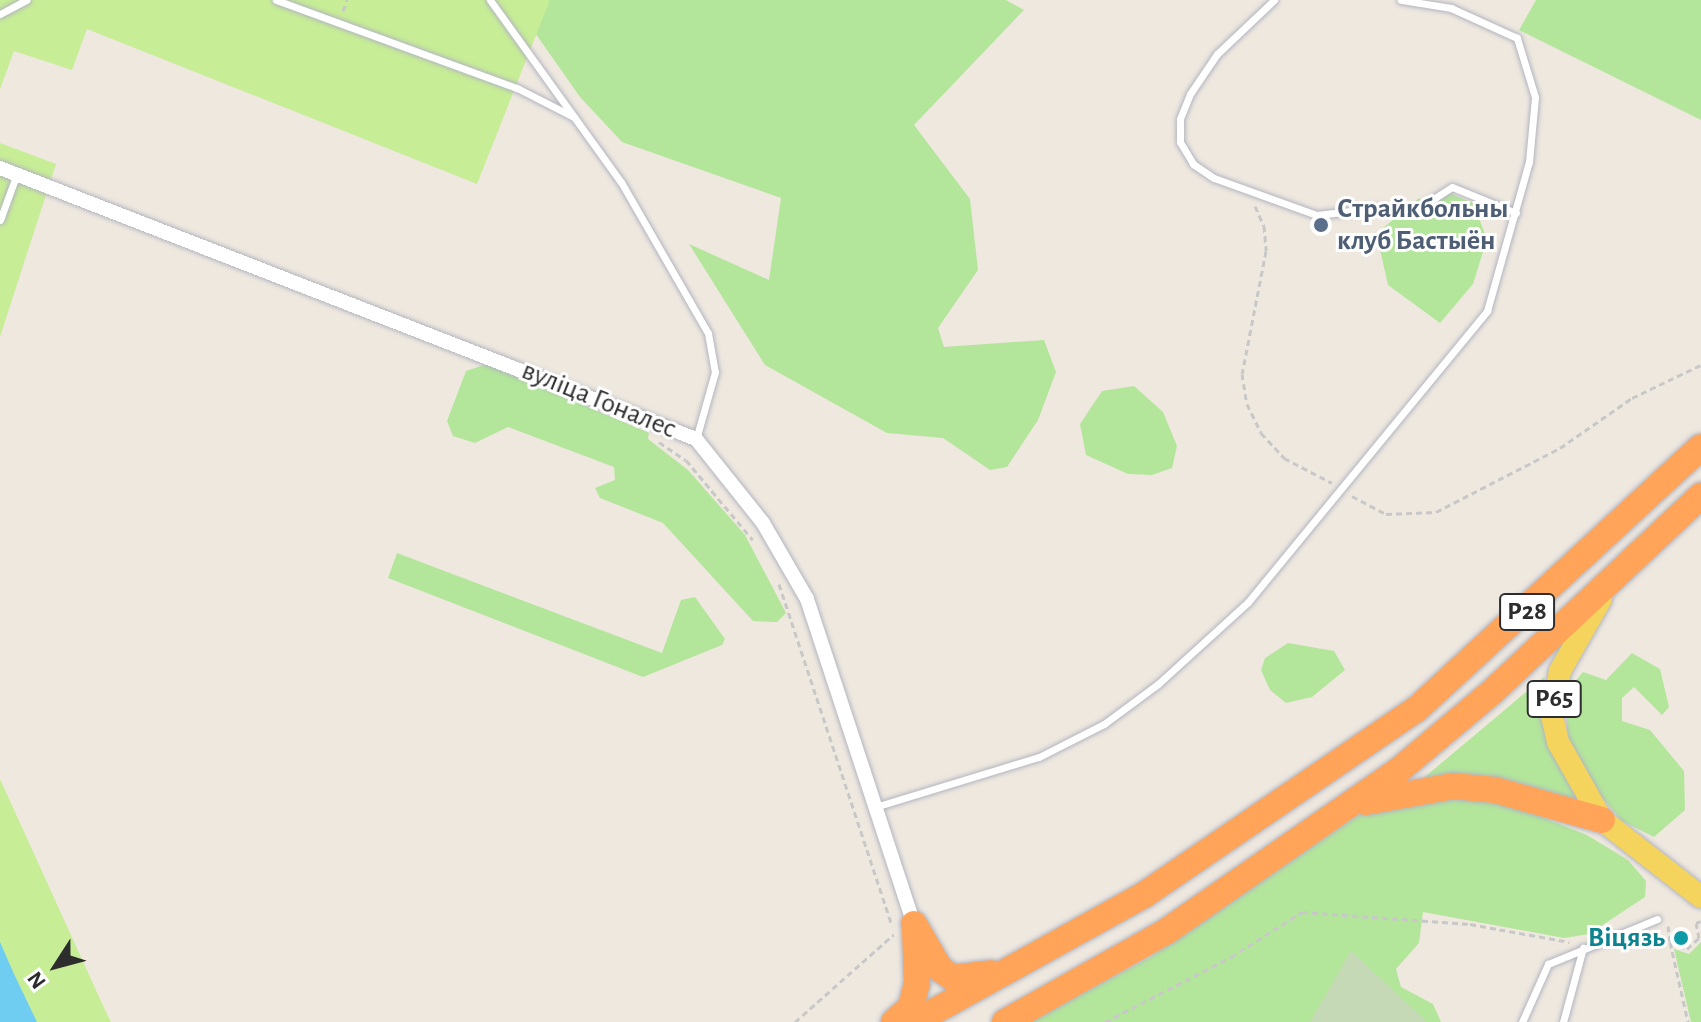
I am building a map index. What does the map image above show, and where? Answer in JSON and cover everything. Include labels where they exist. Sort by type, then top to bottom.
[{"type":"highway","name":"Р28","points":[[915,1022],[1030,961],[1209,854],[1417,709],[1701,447]]},
{"type":"highway","name":"Р28","points":[[1005,1022],[1167,931],[1347,809],[1492,692],[1701,496]]},
{"type":"highway","name":"Р65","points":[[1347,809],[1423,787],[1453,786],[1495,790],[1602,820]]},
{"type":"highway","points":[[914,924],[940,969],[953,978],[972,979],[1030,961]]},
{"type":"highway","points":[[894,1022],[911,1007],[917,983],[914,924]]},
{"type":"main road","name":"Р65","points":[[1612,581],[1570,646],[1552,716],[1558,742],[1602,820],[1701,897]]},
{"type":"street","name":"вуліца Гоналес","points":[[0,168],[696,439],[763,523],[792,568],[811,610],[873,807],[914,924]]},
{"type":"lane","points":[[0,14],[26,0]]},
{"type":"lane","points":[[276,0],[517,88],[576,118]]},
{"type":"lane","points":[[490,0],[621,182],[708,333],[715,372],[696,439]]},
{"type":"lane","points":[[1274,0],[1217,54],[1190,94],[1180,119],[1180,142],[1193,164],[1234,185],[1317,215],[1376,208],[1413,212],[1452,187],[1516,213]]},
{"type":"lane","points":[[873,807],[1039,757],[1104,724],[1210,641],[1248,602],[1339,487],[1487,311],[1529,162],[1535,97],[1517,38],[1451,8],[1401,0]]},
{"type":"lane","points":[[0,220],[16,176]]},
{"type":"lane","points":[[1522,1022],[1548,964],[1581,946],[1657,919]]},
{"type":"lane","points":[[1563,1022],[1581,946]]},
{"type":"path","points":[[1234,185],[1254,204],[1264,226],[1266,251],[1242,374],[1247,404],[1261,433],[1284,458],[1386,514],[1436,512],[1560,448],[1632,398],[1701,365]]},
{"type":"path","points":[[659,425],[653,438],[686,460],[757,543]]},
{"type":"path","points":[[775,575],[894,934],[795,1022]]},
{"type":"path","points":[[1105,1022],[1231,957],[1302,912],[1470,924],[1581,946]]},
{"type":"path","points":[[1657,919],[1668,926],[1688,1022]]},
{"type":"path","points":[[1670,942],[1687,949],[1695,944],[1696,923],[1701,921]]},
{"type":"green space","points":[[0,0],[550,0],[477,184],[87,29],[72,70],[14,51],[0,89]]},
{"type":"green space","points":[[512,0],[1006,0],[1024,10],[914,125],[970,199],[978,270],[938,328],[944,347],[1044,340],[1056,372],[1038,420],[1007,467],[990,470],[943,438],[887,433],[765,365],[689,244],[769,280],[781,198],[622,142],[580,97]]},
{"type":"green space","points":[[1536,0],[1701,0],[1701,120],[1519,30]]},
{"type":"green space","points":[[0,143],[56,164],[0,337]]},
{"type":"green space","points":[[1451,194],[1473,203],[1487,239],[1473,284],[1440,323],[1388,285],[1379,245],[1383,228],[1418,199]]},
{"type":"green space","points":[[487,364],[649,433],[648,439],[688,470],[745,535],[786,613],[777,622],[753,621],[663,523],[600,498],[595,488],[615,480],[614,467],[508,427],[475,443],[453,436],[447,421],[466,371]]},
{"type":"green space","points":[[1134,386],[1163,412],[1177,446],[1172,468],[1152,475],[1128,474],[1086,455],[1080,424],[1102,391]]},
{"type":"green space","points":[[397,553],[662,653],[681,600],[695,597],[725,639],[722,645],[643,677],[388,578]]},
{"type":"green space","points":[[1288,643],[1334,651],[1345,670],[1312,697],[1286,703],[1270,690],[1261,670],[1265,658]]},
{"type":"green space","points":[[1632,653],[1660,669],[1669,707],[1662,715],[1634,687],[1622,698],[1622,721],[1650,730],[1684,771],[1685,810],[1654,837],[1622,821],[1595,789],[1568,739],[1565,693],[1583,672],[1606,680]]},
{"type":"green space","points":[[1544,677],[1583,804],[1517,782],[1476,777],[1420,781]]},
{"type":"green space","points":[[0,779],[105,1010],[111,1022],[0,1022]]},
{"type":"green space","points":[[1434,793],[1509,804],[1587,835],[1628,860],[1646,881],[1645,897],[1589,934],[1564,938],[1423,912],[1419,943],[1396,969],[1401,987],[1433,1004],[1441,1022],[1029,1022],[1150,957],[1369,808]]},
{"type":"green space","points":[[1701,942],[1701,1022],[1691,1022],[1674,949],[1689,954]]},
{"type":"green space","points":[[1351,951],[1425,1020],[1426,1022],[1310,1022]]},
{"type":"water","points":[[0,942],[14,974],[37,1022],[0,1022]]},
{"type":"place","name":"Страйкбольны клуб Бастыён","points":[[1321,225]]},
{"type":"place","name":"Віцязь","points":[[1681,938]]}]
